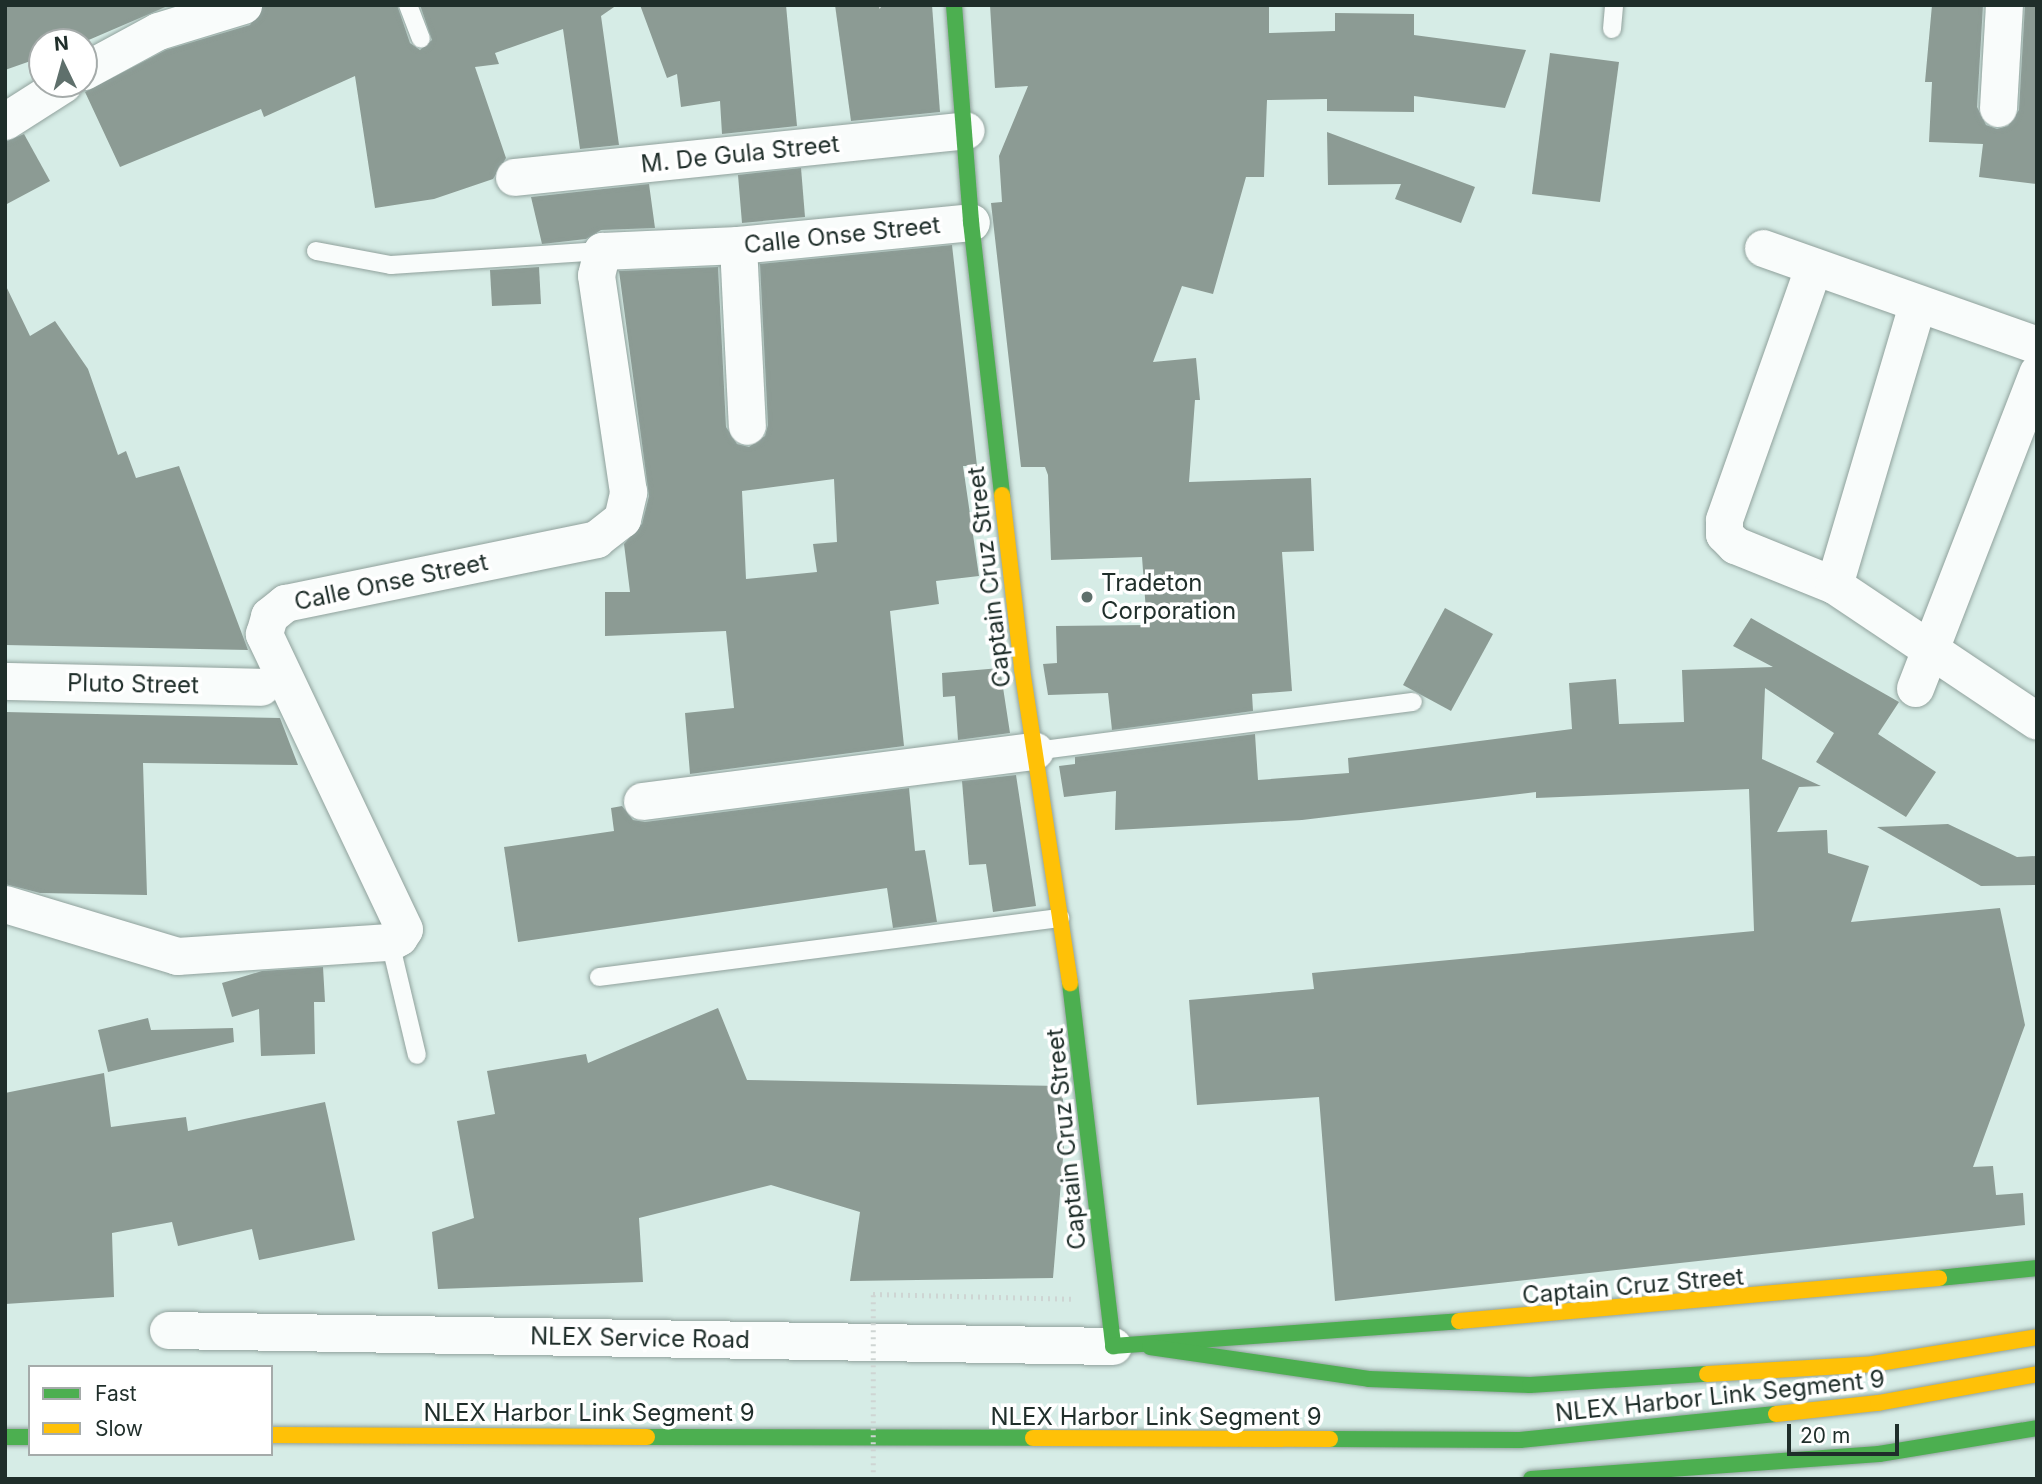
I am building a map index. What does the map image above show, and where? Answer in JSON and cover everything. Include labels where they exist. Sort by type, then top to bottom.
[{"type":"main road","name":"Captain Cruz Street","points":[[954,5],[967,130],[971,222],[1035,751],[1060,918],[1113,1346],[1150,1347],[1692,1304],[2037,1268]]},
{"type":"main road","points":[[1150,1347],[1369,1379],[1530,1385],[1873,1364],[2037,1337]]},
{"type":"main road","name":"NLEX Harbor Link Segment 9","points":[[273,1435],[1520,1440],[1878,1403],[2037,1374]]},
{"type":"main road","points":[[1531,1479],[1879,1454],[2037,1428]]},
{"type":"main road","points":[[5,1437],[28,1437]]},
{"type":"street","points":[[98,60],[154,18],[243,5]]},
{"type":"street","points":[[1998,108],[2004,5]]},
{"type":"street","points":[[5,121],[41,98]]},
{"type":"street","name":"M. De Gula Street","points":[[514,177],[967,130]]},
{"type":"street","name":"Calle Onse Street","points":[[390,942],[404,929],[264,634],[268,617],[285,603],[596,539],[622,519],[628,492],[596,275],[602,251],[738,245],[971,222]]},
{"type":"street","points":[[738,245],[747,426]]},
{"type":"street","points":[[1763,248],[1917,304],[2036,369],[1915,688]]},
{"type":"street","points":[[1813,268],[1724,520],[1724,534],[1735,545],[1834,585],[1929,652],[2036,717]]},
{"type":"street","points":[[1834,585],[1917,304]]},
{"type":"street","name":"Pluto Street","points":[[5,681],[261,687]]},
{"type":"street","points":[[642,801],[1035,751]]},
{"type":"street","points":[[5,904],[177,956],[390,942]]},
{"type":"street","name":"NLEX Service Road","points":[[168,1330],[1113,1346]]},
{"type":"lane","points":[[408,5],[421,39]]},
{"type":"lane","points":[[1612,29],[1614,5]]},
{"type":"lane","points":[[316,251],[391,265],[602,251]]},
{"type":"lane","points":[[1035,751],[1413,702]]},
{"type":"lane","points":[[599,977],[1060,918]]},
{"type":"lane","points":[[390,942],[417,1055]]},
{"type":"path","points":[[873,1479],[873,1294],[1107,1299]]},
{"type":"building","points":[[5,5],[170,5],[98,36],[98,28],[28,28],[28,62],[5,70]]},
{"type":"building","points":[[263,5],[397,5],[410,43],[420,50],[432,40],[420,5],[617,5],[601,16],[619,145],[580,149],[563,29],[495,53],[499,64],[475,67],[506,158],[493,179],[434,199],[375,208],[355,76],[264,117],[261,109],[120,167],[88,98],[98,98],[98,85],[166,50],[250,25]]},
{"type":"building","points":[[640,5],[786,5],[797,126],[722,134],[720,101],[681,107],[677,74],[667,78]]},
{"type":"building","points":[[835,5],[932,5],[940,112],[851,121]]},
{"type":"building","points":[[990,5],[1269,5],[1269,33],[1335,31],[1335,13],[1414,14],[1414,35],[1526,50],[1505,108],[1414,96],[1414,112],[1327,111],[1327,99],[1267,100],[1264,177],[1246,177],[1213,294],[1182,286],[1153,362],[1196,358],[1200,400],[1195,400],[1189,482],[1311,478],[1314,551],[1282,552],[1292,691],[1252,694],[1253,711],[1112,730],[1108,693],[1048,695],[1043,664],[1057,663],[1056,626],[1147,625],[1142,557],[1051,560],[1048,475],[1045,467],[1021,467],[991,203],[1002,202],[999,156],[1028,86],[995,88]]},
{"type":"building","points":[[1932,5],[1983,5],[1977,107],[1986,125],[1997,129],[2008,126],[2019,110],[2025,5],[2037,5],[2037,184],[1979,177],[1983,144],[1929,142],[1932,82],[1925,82]]},
{"type":"building","points":[[1550,53],[1619,62],[1600,202],[1532,194]]},
{"type":"building","points":[[1327,132],[1475,187],[1461,223],[1395,199],[1401,184],[1328,185]]},
{"type":"building","points":[[24,134],[50,181],[5,205],[5,142]]},
{"type":"building","points":[[801,168],[805,217],[742,223],[738,175]]},
{"type":"building","points":[[649,184],[655,228],[601,230],[586,239],[542,244],[531,197]]},
{"type":"building","points":[[952,245],[977,466],[963,466],[979,576],[936,581],[939,604],[890,611],[904,746],[690,774],[685,713],[734,708],[726,631],[605,636],[605,592],[630,592],[624,544],[642,524],[649,496],[619,271],[718,267],[726,427],[737,444],[749,447],[765,436],[768,425],[760,264]],"holes":[[[834,479],[837,542],[813,544],[817,572],[746,579],[742,491]]]},
{"type":"building","points":[[539,267],[541,304],[492,306],[490,270]]},
{"type":"building","points":[[5,284],[30,336],[55,321],[88,369],[118,455],[126,451],[136,478],[179,466],[248,650],[5,645]]},
{"type":"building","points":[[1445,608],[1493,634],[1451,711],[1403,685]]},
{"type":"building","points":[[1751,618],[1899,702],[1878,734],[1936,772],[1906,817],[1816,762],[1834,733],[1765,688],[1762,759],[1821,786],[1799,787],[1777,832],[1827,830],[1828,853],[1869,866],[1851,922],[2000,908],[2025,1025],[1973,1167],[1993,1166],[1996,1195],[2023,1193],[2025,1225],[1335,1301],[1319,1097],[1197,1105],[1189,1000],[1314,989],[1312,973],[1754,931],[1749,789],[1536,798],[1536,792],[1302,820],[1115,830],[1116,791],[1064,797],[1059,766],[1075,764],[1075,757],[1255,734],[1258,780],[1349,773],[1348,758],[1572,729],[1569,683],[1616,679],[1619,724],[1684,722],[1682,670],[1773,667],[1733,646]]},
{"type":"building","points":[[1000,668],[1010,733],[958,740],[955,696],[943,697],[942,673]]},
{"type":"building","points":[[5,712],[280,718],[298,765],[143,763],[147,895],[40,893],[5,884]]},
{"type":"building","points":[[1016,775],[1036,906],[993,912],[986,864],[969,865],[962,781]]},
{"type":"building","points":[[909,788],[915,851],[925,850],[937,922],[893,928],[887,888],[518,942],[504,847],[614,831],[611,808],[622,806],[633,820],[645,822]]},
{"type":"building","points":[[1948,824],[2017,857],[2036,856],[2037,885],[1981,886],[1877,827]]},
{"type":"building","points":[[323,967],[325,1002],[314,1002],[315,1054],[261,1056],[259,1009],[232,1017],[222,983],[262,971]]},
{"type":"building","points":[[718,1008],[747,1080],[1061,1086],[1066,1122],[1053,1278],[850,1281],[860,1212],[771,1185],[639,1218],[643,1282],[438,1289],[432,1232],[474,1218],[457,1121],[495,1114],[487,1071],[586,1054],[588,1063]]},
{"type":"building","points":[[148,1018],[151,1030],[233,1028],[234,1042],[108,1072],[98,1030]]},
{"type":"building","points":[[104,1073],[111,1127],[186,1117],[188,1131],[325,1102],[355,1240],[259,1260],[252,1229],[178,1246],[172,1222],[112,1233],[114,1297],[5,1304],[5,1093]]},
{"type":"traffic: fast","points":[[954,5],[971,222],[1002,495]]},
{"type":"traffic: fast","points":[[1070,983],[1113,1346],[1459,1321]]},
{"type":"traffic: fast","points":[[1939,1278],[2037,1268]]},
{"type":"traffic: fast","points":[[1150,1347],[1369,1379],[1530,1385],[1707,1374]]},
{"type":"traffic: fast","points":[[1330,1439],[1520,1440],[1776,1414]]},
{"type":"traffic: fast","points":[[1531,1479],[1879,1454],[2037,1428]]},
{"type":"traffic: fast","points":[[5,1437],[28,1437]]},
{"type":"traffic: fast","points":[[647,1437],[1033,1438]]},
{"type":"traffic: slow","points":[[1002,495],[1022,669],[1070,983]]},
{"type":"traffic: slow","points":[[1459,1321],[1939,1278]]},
{"type":"traffic: slow","points":[[1707,1374],[1873,1364],[2037,1337]]},
{"type":"traffic: slow","points":[[1776,1414],[1878,1403],[2037,1374]]},
{"type":"traffic: slow","points":[[273,1435],[647,1437]]},
{"type":"traffic: slow","points":[[1033,1438],[1330,1439]]},
{"type":"place","name":"Tradeton Corporation","points":[[1087,597]]}]
